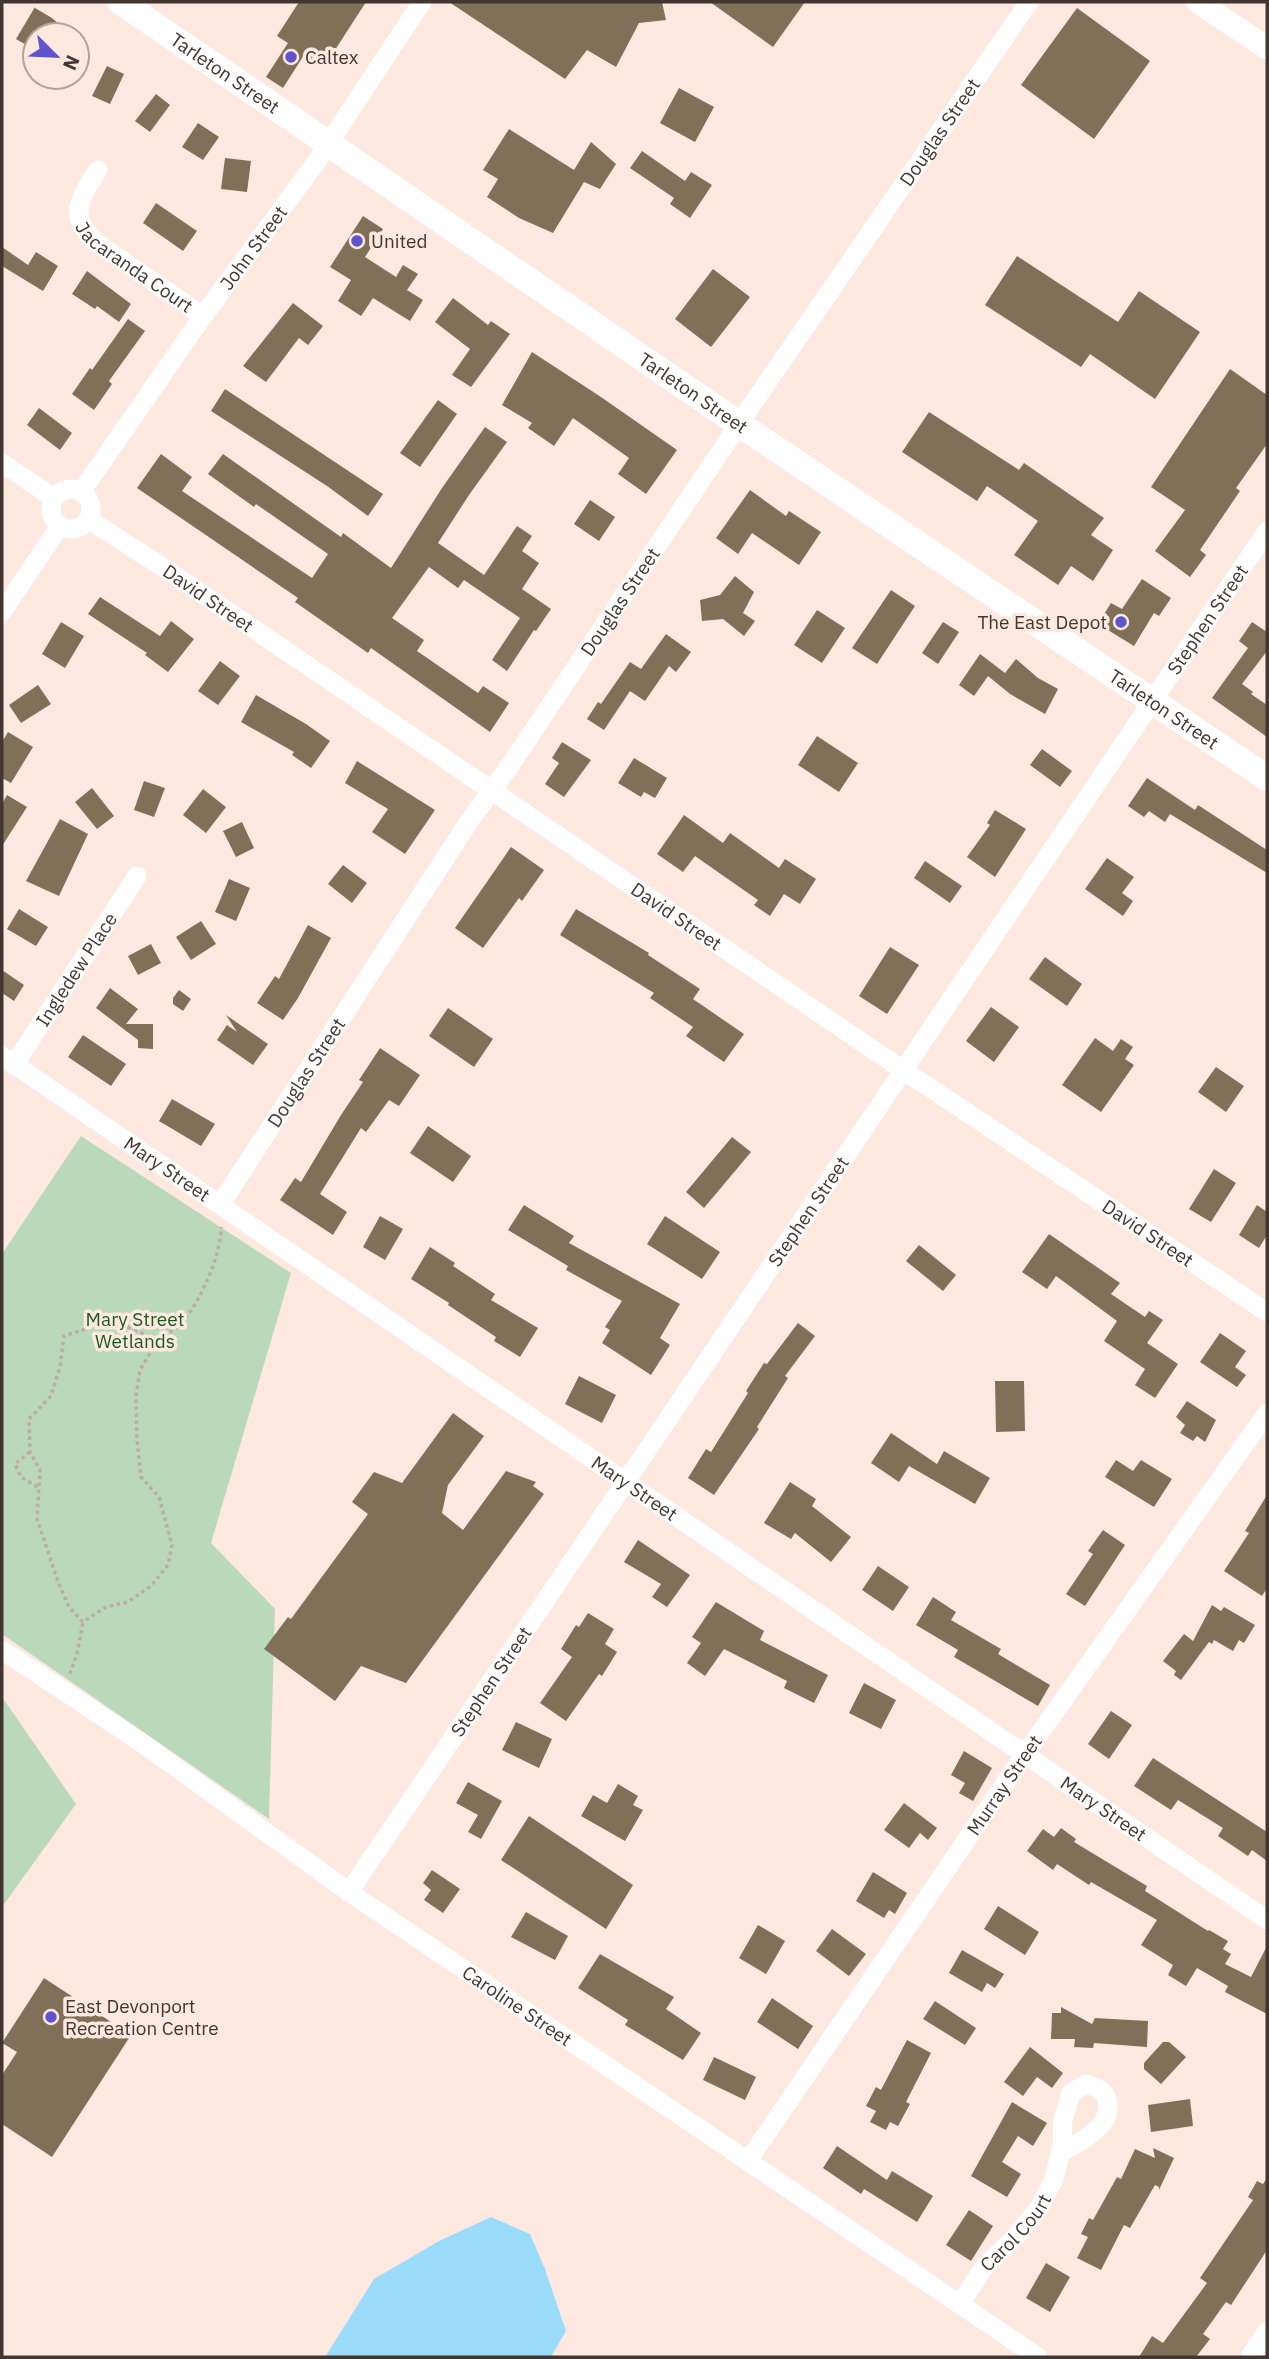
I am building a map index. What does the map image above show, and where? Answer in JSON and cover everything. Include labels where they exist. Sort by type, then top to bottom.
[{"type":"main road","name":"Tarleton Street","points":[[121,2],[739,424],[1267,778]]},
{"type":"street","name":"John Street","points":[[81,492],[203,316],[329,143],[422,2]]},
{"type":"street","name":"Douglas Street","points":[[220,1205],[491,790],[1028,2]]},
{"type":"street","points":[[1198,2],[1267,48]]},
{"type":"street","name":"Jacaranda Court","points":[[98,170],[78,210],[83,229],[97,243],[203,316]]},
{"type":"street","points":[[2,463],[54,498]]},
{"type":"street","points":[[66,490],[81,492],[91,507],[88,519],[84,524],[72,529],[60,526],[55,522],[51,510],[54,498],[66,490]]},
{"type":"street","name":"David Street","points":[[88,519],[162,566],[904,1070],[1267,1312]]},
{"type":"street","points":[[2,612],[60,526]]},
{"type":"street","name":"Stephen Street","points":[[349,1892],[1267,531]]},
{"type":"street","name":"Ingledew Place","points":[[8,1060],[137,876]]},
{"type":"street","name":"Mary Street","points":[[8,1060],[1267,1920]]},
{"type":"street","name":"Murray Street","points":[[748,2161],[1025,1754],[1267,1413]]},
{"type":"street","name":"Caroline Street","points":[[2,1650],[64,1690],[349,1892],[1038,2357]]},
{"type":"street","name":"Carol Court","points":[[960,2304],[985,2266],[1018,2234],[1039,2207],[1054,2179],[1060,2154]]},
{"type":"street","points":[[1250,2357],[1267,2331]]},
{"type":"path","points":[[64,1690],[77,1654],[83,1622],[106,1607],[128,1602],[151,1586],[168,1565],[173,1545],[159,1497],[141,1477],[136,1396],[140,1370],[158,1340],[181,1324],[198,1302],[211,1271],[221,1234],[220,1205]]},
{"type":"path","points":[[83,1622],[69,1607],[37,1519],[40,1470],[30,1452],[29,1419],[51,1396],[60,1367],[64,1336],[83,1329],[121,1324],[158,1340]]},
{"type":"path","points":[[30,1452],[15,1464],[21,1477],[39,1488]]},
{"type":"green space","name":"Mary Street Wetlands","points":[[81,1136],[291,1273],[211,1543],[275,1609],[269,1819],[2,1634],[2,1254]]},
{"type":"green space","points":[[2,1697],[76,1804],[2,1907]]},
{"type":"water","points":[[491,2217],[530,2234],[545,2269],[566,2331],[551,2357],[325,2357],[374,2279],[439,2241]]},
{"type":"building","points":[[299,2],[366,2],[324,67],[304,55],[283,88],[266,77],[288,43],[277,36]]},
{"type":"building","points":[[449,2],[662,2],[666,20],[639,23],[616,67],[587,50],[565,79]]},
{"type":"building","points":[[710,2],[805,2],[773,47]]},
{"type":"building","points":[[35,7],[55,21],[27,21]]},
{"type":"building","points":[[1077,8],[1150,61],[1094,139],[1021,85]]},
{"type":"building","points":[[107,66],[124,74],[110,104],[92,96]]},
{"type":"building","points":[[679,88],[714,107],[695,142],[660,123]]},
{"type":"building","points":[[156,94],[170,105],[150,132],[135,121]]},
{"type":"building","points":[[198,123],[219,137],[203,160],[182,147]]},
{"type":"building","points":[[509,129],[574,170],[591,142],[616,164],[600,189],[584,182],[553,233],[519,218],[487,197],[498,179],[483,170]]},
{"type":"building","points":[[642,151],[685,181],[691,172],[712,185],[690,218],[670,204],[674,198],[630,168]]},
{"type":"building","points":[[225,158],[251,161],[247,192],[221,189]]},
{"type":"building","points":[[156,203],[197,231],[183,251],[143,223]]},
{"type":"building","points":[[363,216],[383,229],[365,257],[396,277],[403,265],[418,274],[407,290],[423,300],[410,321],[373,298],[361,316],[338,301],[351,280],[330,267]]},
{"type":"building","points":[[2,247],[28,265],[36,252],[58,266],[43,291],[2,266]]},
{"type":"building","points":[[1017,256],[1118,322],[1139,291],[1200,332],[1155,399],[1090,354],[1081,367],[985,305]]},
{"type":"building","points":[[713,269],[750,297],[711,347],[675,319]]},
{"type":"building","points":[[87,271],[131,304],[119,322],[97,306],[95,309],[72,294]]},
{"type":"building","points":[[453,298],[488,325],[491,321],[510,334],[471,387],[452,375],[470,349],[435,322]]},
{"type":"building","points":[[293,303],[323,326],[308,345],[299,338],[266,382],[243,366]]},
{"type":"building","points":[[128,319],[145,331],[109,381],[112,384],[94,410],[72,394]]},
{"type":"building","points":[[532,352],[677,450],[646,494],[618,474],[629,458],[573,418],[554,446],[528,428],[532,423],[502,405]]},
{"type":"building","points":[[1230,369],[1267,395],[1267,444],[1236,488],[1240,491],[1200,550],[1206,555],[1190,577],[1155,551],[1185,510],[1151,487]]},
{"type":"building","points":[[225,389],[383,494],[368,516],[327,486],[211,411]]},
{"type":"building","points":[[438,400],[457,414],[420,467],[400,453]]},
{"type":"building","points":[[39,408],[72,433],[60,450],[27,425]]},
{"type":"building","points":[[929,412],[1019,470],[1024,463],[1104,518],[1091,535],[1113,550],[1093,581],[1071,566],[1058,585],[1014,555],[1038,521],[987,486],[977,501],[902,452]]},
{"type":"building","points":[[485,427],[507,442],[438,543],[484,575],[517,526],[532,536],[522,551],[539,563],[522,589],[551,609],[507,671],[492,660],[520,618],[464,580],[458,588],[429,567],[392,618],[424,640],[417,651],[478,693],[483,686],[509,703],[490,732],[371,648],[368,653],[295,602],[298,598],[137,488],[161,454],[192,477],[182,491],[312,578],[328,554],[208,474],[223,454],[341,537],[343,533],[391,568]]},
{"type":"building","points":[[750,490],[786,516],[789,511],[821,532],[799,565],[752,533],[738,554],[716,538]]},
{"type":"building","points":[[590,500],[615,517],[599,541],[574,524]]},
{"type":"building","points":[[735,576],[754,592],[743,613],[755,621],[744,636],[723,619],[702,621],[700,600],[720,595]]},
{"type":"building","points":[[1142,579],[1171,598],[1159,616],[1154,613],[1134,646],[1098,624],[1111,603],[1122,609]]},
{"type":"building","points":[[891,590],[915,606],[877,664],[852,648]]},
{"type":"building","points":[[100,597],[160,636],[171,621],[194,639],[168,672],[145,655],[147,653],[88,614]]},
{"type":"building","points":[[817,610],[845,628],[822,663],[794,645]]},
{"type":"building","points":[[61,622],[84,636],[65,668],[42,654]]},
{"type":"building","points":[[943,622],[959,632],[938,664],[922,653]]},
{"type":"building","points":[[1252,622],[1267,632],[1267,651],[1242,684],[1267,705],[1267,737],[1212,698],[1248,648],[1239,641]]},
{"type":"building","points":[[666,634],[691,652],[676,672],[669,666],[645,701],[630,691],[604,730],[587,719],[598,702],[601,704],[630,662],[641,669]]},
{"type":"building","points":[[980,654],[1005,673],[1016,659],[1038,678],[1058,689],[1045,714],[1010,694],[988,676],[974,696],[959,685]]},
{"type":"building","points":[[220,661],[240,676],[218,705],[198,691]]},
{"type":"building","points":[[38,685],[51,704],[21,723],[9,705]]},
{"type":"building","points":[[256,695],[330,741],[311,768],[292,755],[294,752],[241,722]]},
{"type":"building","points":[[8,732],[33,747],[11,783],[2,778],[2,742]]},
{"type":"building","points":[[817,736],[858,763],[839,792],[798,765]]},
{"type":"building","points":[[562,742],[591,760],[564,797],[545,784],[559,763],[552,758]]},
{"type":"building","points":[[1042,749],[1072,771],[1060,787],[1030,765]]},
{"type":"building","points":[[634,758],[667,778],[655,798],[644,792],[641,797],[618,783]]},
{"type":"building","points":[[357,761],[435,810],[405,854],[372,832],[388,809],[345,783]]},
{"type":"building","points":[[1147,778],[1195,810],[1198,805],[1267,850],[1267,873],[1170,814],[1165,822],[1149,811],[1144,817],[1128,806]]},
{"type":"building","points":[[144,781],[165,788],[154,817],[134,810]]},
{"type":"building","points":[[92,788],[114,816],[97,829],[75,802]]},
{"type":"building","points":[[203,789],[226,807],[206,833],[183,815]]},
{"type":"building","points":[[7,795],[27,807],[2,846],[2,804]]},
{"type":"building","points":[[995,810],[1026,829],[995,877],[967,857],[990,825],[987,823]]},
{"type":"building","points":[[684,815],[723,843],[730,833],[779,868],[785,859],[816,879],[800,904],[784,894],[770,916],[754,905],[758,900],[695,856],[683,872],[657,854]]},
{"type":"building","points":[[60,819],[88,834],[59,896],[26,881]]},
{"type":"building","points":[[242,822],[254,848],[236,857],[223,831]]},
{"type":"building","points":[[511,847],[544,870],[522,901],[519,898],[483,948],[455,928]]},
{"type":"building","points":[[1107,858],[1134,877],[1122,893],[1133,901],[1123,916],[1085,889]]},
{"type":"building","points":[[925,861],[962,886],[950,903],[914,878]]},
{"type":"building","points":[[343,865],[367,883],[352,903],[328,884]]},
{"type":"building","points":[[229,879],[250,888],[236,921],[215,912]]},
{"type":"building","points":[[19,909],[48,927],[36,946],[7,929]]},
{"type":"building","points":[[576,909],[649,953],[648,955],[700,989],[693,999],[744,1034],[724,1062],[686,1036],[693,1027],[650,998],[654,993],[560,935]]},
{"type":"building","points":[[201,921],[216,944],[191,960],[176,937]]},
{"type":"building","points":[[308,925],[331,938],[283,1020],[257,1003],[275,976],[279,979]]},
{"type":"building","points":[[151,944],[161,963],[138,975],[128,956]]},
{"type":"building","points":[[890,947],[919,965],[887,1014],[859,996]]},
{"type":"building","points":[[1045,957],[1082,984],[1067,1006],[1029,979]]},
{"type":"building","points":[[2,970],[24,985],[14,1001],[2,993]]},
{"type":"building","points":[[110,988],[138,1009],[126,1024],[153,1024],[153,1049],[138,1048],[138,1040],[96,1008]]},
{"type":"building","points":[[179,990],[191,999],[183,1011],[173,1004],[173,998]]},
{"type":"building","points":[[991,1007],[1019,1027],[994,1062],[966,1041]]},
{"type":"building","points":[[448,1008],[493,1039],[474,1067],[429,1036]]},
{"type":"building","points":[[226,1015],[268,1044],[253,1065],[217,1040],[227,1025],[237,1032]]},
{"type":"building","points":[[83,1035],[126,1064],[111,1086],[68,1057]]},
{"type":"building","points":[[1095,1038],[1113,1051],[1121,1039],[1133,1047],[1125,1059],[1134,1065],[1101,1112],[1062,1085]]},
{"type":"building","points":[[380,1048],[420,1075],[399,1106],[389,1100],[366,1132],[361,1128],[320,1194],[347,1212],[333,1235],[280,1200],[295,1178],[301,1182],[363,1082],[359,1080]]},
{"type":"building","points":[[1216,1067],[1244,1086],[1226,1112],[1198,1092]]},
{"type":"building","points":[[172,1099],[215,1124],[201,1146],[159,1121]]},
{"type":"building","points":[[428,1126],[471,1156],[453,1182],[410,1153]]},
{"type":"building","points":[[732,1137],[751,1152],[704,1208],[686,1192]]},
{"type":"building","points":[[1214,1169],[1236,1183],[1211,1222],[1189,1209]]},
{"type":"building","points":[[524,1205],[574,1236],[569,1243],[680,1304],[660,1338],[670,1345],[651,1375],[602,1343],[610,1330],[605,1327],[622,1301],[566,1270],[568,1266],[508,1230]]},
{"type":"building","points":[[1257,1205],[1267,1212],[1267,1235],[1259,1248],[1239,1235]]},
{"type":"building","points":[[380,1216],[403,1229],[385,1260],[363,1247]]},
{"type":"building","points":[[665,1216],[720,1252],[702,1279],[647,1244]]},
{"type":"building","points":[[1049,1234],[1120,1283],[1111,1294],[1145,1317],[1149,1311],[1163,1320],[1147,1343],[1178,1364],[1155,1398],[1135,1385],[1145,1369],[1104,1341],[1117,1321],[1056,1276],[1047,1289],[1022,1272]]},
{"type":"building","points":[[919,1245],[956,1275],[943,1291],[906,1261]]},
{"type":"building","points":[[430,1247],[495,1294],[491,1300],[538,1328],[520,1357],[494,1341],[496,1337],[448,1305],[449,1303],[411,1279]]},
{"type":"building","points":[[798,1323],[815,1336],[785,1376],[788,1378],[757,1427],[759,1429],[714,1495],[688,1478],[706,1449],[711,1452],[764,1363],[767,1364]]},
{"type":"building","points":[[1220,1333],[1246,1351],[1235,1367],[1246,1375],[1237,1387],[1200,1362]]},
{"type":"building","points":[[579,1376],[616,1395],[602,1423],[565,1404]]},
{"type":"building","points":[[995,1381],[1024,1381],[1025,1431],[996,1432]]},
{"type":"building","points":[[1187,1401],[1216,1420],[1205,1442],[1197,1436],[1193,1441],[1180,1433],[1185,1425],[1176,1417]]},
{"type":"building","points":[[453,1413],[484,1436],[448,1485],[442,1513],[463,1530],[506,1471],[536,1482],[533,1486],[544,1494],[406,1683],[361,1666],[335,1701],[264,1649],[288,1617],[291,1619],[368,1514],[352,1502],[374,1472],[402,1483]]},
{"type":"building","points":[[891,1433],[937,1464],[944,1451],[990,1478],[975,1504],[909,1466],[899,1482],[871,1463]]},
{"type":"building","points":[[1116,1460],[1133,1471],[1141,1460],[1172,1479],[1154,1507],[1105,1477]]},
{"type":"building","points":[[790,1482],[816,1499],[812,1506],[851,1537],[831,1562],[795,1533],[791,1539],[764,1523]]},
{"type":"building","points":[[1267,1495],[1267,1588],[1262,1596],[1224,1571],[1249,1533],[1245,1531]]},
{"type":"building","points":[[1103,1530],[1125,1545],[1085,1606],[1066,1594],[1093,1554],[1088,1551]]},
{"type":"building","points":[[638,1540],[690,1575],[667,1607],[652,1597],[661,1584],[624,1562]]},
{"type":"building","points":[[878,1566],[909,1587],[893,1611],[862,1590]]},
{"type":"building","points":[[933,1597],[956,1612],[951,1620],[1001,1649],[998,1654],[1050,1685],[1038,1706],[954,1657],[958,1650],[916,1625]]},
{"type":"building","points":[[716,1602],[764,1631],[760,1640],[828,1675],[814,1703],[784,1688],[787,1681],[724,1649],[705,1676],[687,1663],[701,1643],[692,1637]]},
{"type":"building","points":[[1212,1605],[1221,1611],[1224,1607],[1255,1625],[1244,1643],[1239,1640],[1233,1651],[1214,1640],[1212,1644],[1209,1642],[1181,1680],[1174,1675],[1176,1671],[1163,1661],[1184,1634],[1193,1641]]},
{"type":"building","points":[[588,1613],[614,1629],[605,1644],[617,1652],[602,1676],[599,1674],[566,1721],[540,1703],[572,1657],[561,1649],[576,1625],[579,1627]]},
{"type":"building","points":[[864,1683],[896,1700],[881,1729],[849,1713]]},
{"type":"building","points":[[1111,1711],[1132,1725],[1109,1759],[1088,1744]]},
{"type":"building","points":[[516,1722],[552,1739],[539,1768],[502,1750]]},
{"type":"building","points":[[964,1751],[992,1768],[973,1801],[959,1793],[965,1783],[951,1775]]},
{"type":"building","points":[[1153,1758],[1267,1832],[1267,1861],[1252,1850],[1248,1856],[1218,1836],[1223,1828],[1178,1800],[1171,1810],[1134,1786]]},
{"type":"building","points":[[468,1782],[502,1801],[481,1839],[468,1832],[478,1815],[456,1803]]},
{"type":"building","points":[[618,1784],[638,1796],[633,1805],[643,1810],[625,1841],[581,1816],[593,1795],[607,1803]]},
{"type":"building","points":[[904,1803],[937,1828],[928,1840],[920,1833],[909,1848],[884,1830]]},
{"type":"building","points":[[529,1816],[633,1885],[606,1929],[501,1860]]},
{"type":"building","points":[[1061,1828],[1076,1839],[1074,1842],[1147,1886],[1145,1891],[1228,1941],[1223,1949],[1231,1954],[1225,1964],[1251,1977],[1267,1946],[1267,2014],[1225,1992],[1228,1986],[1197,1968],[1186,1986],[1168,1975],[1173,1965],[1141,1945],[1157,1920],[1091,1882],[1089,1885],[1057,1864],[1053,1870],[1027,1851],[1043,1829],[1054,1837]]},
{"type":"building","points":[[432,1870],[460,1889],[443,1913],[424,1900],[431,1890],[423,1883]]},
{"type":"building","points":[[873,1872],[907,1893],[895,1914],[889,1910],[884,1918],[856,1901]]},
{"type":"building","points":[[998,1906],[1039,1932],[1025,1955],[984,1929]]},
{"type":"building","points":[[526,1912],[568,1936],[555,1960],[511,1937]]},
{"type":"building","points":[[758,1925],[785,1941],[766,1974],[739,1958]]},
{"type":"building","points":[[832,1929],[866,1954],[849,1976],[816,1951]]},
{"type":"building","points":[[962,1950],[1004,1974],[995,1988],[987,1983],[982,1992],[949,1973]]},
{"type":"building","points":[[600,1954],[674,1997],[666,2009],[701,2033],[683,2060],[625,2025],[628,2020],[578,1988]]},
{"type":"building","points":[[44,1978],[131,2035],[52,2157],[2,2124],[2,2075],[17,2052],[2,2043]]},
{"type":"building","points":[[772,1998],[813,2026],[798,2049],[757,2022]]},
{"type":"building","points":[[935,2001],[976,2028],[965,2045],[923,2019]]},
{"type":"building","points":[[1061,2007],[1092,2024],[1095,2018],[1148,2021],[1147,2047],[1094,2043],[1093,2048],[1074,2047],[1075,2039],[1051,2039],[1052,2013],[1061,2013]]},
{"type":"building","points":[[907,2040],[931,2053],[906,2102],[910,2104],[898,2126],[890,2122],[886,2130],[870,2122],[876,2111],[866,2106],[876,2087],[881,2090]]},
{"type":"building","points":[[1163,2042],[1169,2042],[1186,2057],[1161,2084],[1144,2069],[1144,2063]]},
{"type":"building","points":[[1030,2047],[1063,2073],[1052,2088],[1037,2077],[1023,2096],[1004,2082]]},
{"type":"building","points":[[714,2057],[756,2077],[745,2100],[703,2080]]},
{"type":"building","points":[[1190,2099],[1193,2126],[1151,2132],[1148,2105]]},
{"type":"building","points":[[1012,2102],[1047,2123],[1033,2146],[1018,2136],[1002,2162],[1021,2174],[1007,2197],[971,2176]]},
{"type":"building","points":[[837,2146],[887,2180],[892,2171],[933,2196],[917,2222],[864,2189],[861,2194],[823,2168]]},
{"type":"building","points":[[1153,2148],[1174,2158],[1159,2190],[1155,2185],[1130,2228],[1124,2225],[1101,2270],[1077,2258],[1088,2237],[1081,2234],[1089,2218],[1093,2220],[1117,2177],[1121,2179],[1135,2149],[1155,2158]]},
{"type":"building","points":[[1267,2178],[1267,2250],[1231,2305],[1226,2302],[1203,2334],[1210,2339],[1196,2357],[1139,2357],[1152,2336],[1163,2343],[1207,2283],[1200,2278],[1253,2200],[1248,2197],[1257,2181],[1263,2184]]},
{"type":"building","points":[[969,2210],[993,2226],[971,2261],[946,2245]]},
{"type":"building","points":[[1046,2263],[1070,2277],[1050,2312],[1026,2298]]},
{"type":"place","name":"Caltex","points":[[291,57]]},
{"type":"place","name":"United","points":[[357,241]]},
{"type":"place","name":"The East Depot","points":[[1121,622]]},
{"type":"place","name":"East Devonport Recreation Centre","points":[[51,2017]]}]
